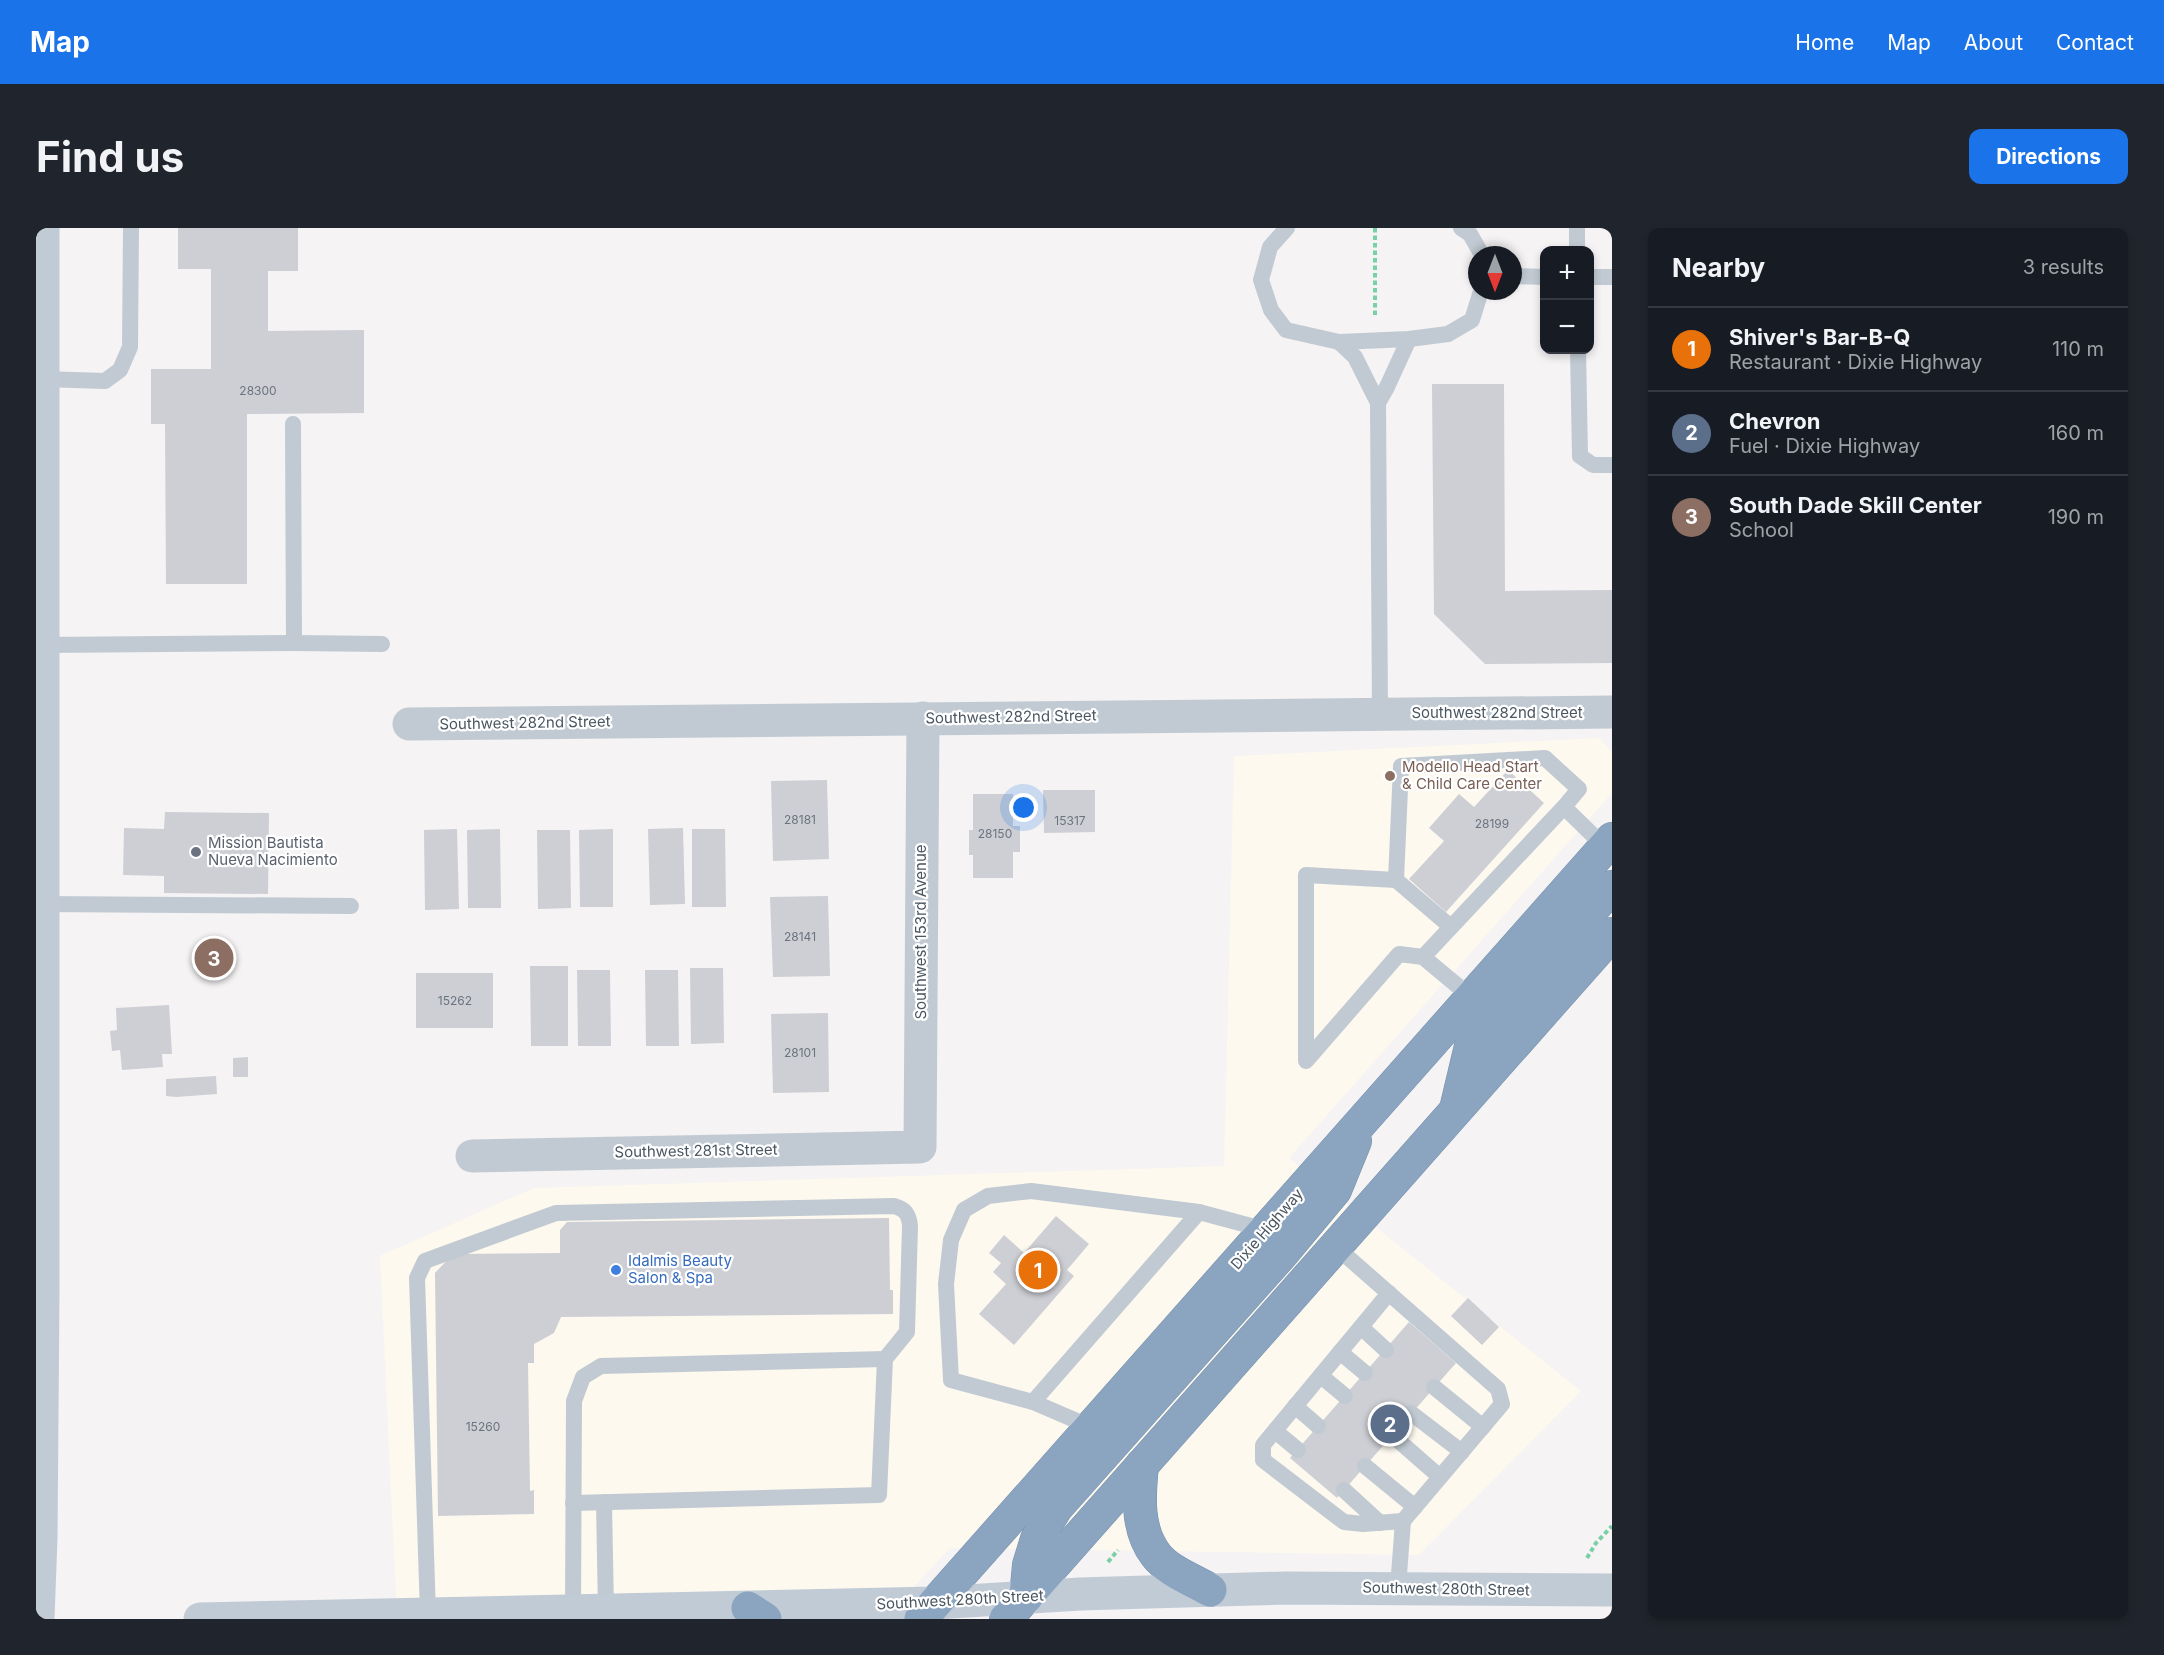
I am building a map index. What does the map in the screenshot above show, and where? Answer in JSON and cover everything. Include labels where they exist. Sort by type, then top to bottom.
[{"type":"highway","name":"Dixie Highway","points":[[929,1614],[1091,1427],[1609,843]]},
{"type":"highway","points":[[1456,1110],[1472,1046],[1612,887]]},
{"type":"highway","points":[[1016,1608],[1612,934]]},
{"type":"highway","points":[[1016,1608],[1036,1539],[1056,1508],[1280,1256],[1335,1190],[1363,1119]]},
{"type":"highway","points":[[1142,1465],[1139,1498],[1142,1522],[1147,1539],[1156,1556],[1210,1590]]},
{"type":"street","points":[[38,1619],[41,1538],[39,1292],[42,645],[39,471],[43,379],[40,267],[43,228]]},
{"type":"street","name":"Southwest 282nd Street","points":[[409,724],[1612,712]]},
{"type":"street","name":"Southwest 153rd Avenue","points":[[920,1147],[923,718]]},
{"type":"street","name":"Southwest 281st Street","points":[[472,1156],[920,1147]]},
{"type":"street","name":"Southwest 280th Street","points":[[200,1619],[428,1614],[470,1616],[606,1611],[929,1614],[1210,1590],[1398,1588],[1612,1590]]},
{"type":"lane","points":[[43,379],[105,381],[120,370],[130,347],[131,228]]},
{"type":"lane","points":[[1287,228],[1270,247],[1261,280],[1271,310],[1286,330],[1339,342],[1409,339],[1448,334],[1472,320],[1478,300]]},
{"type":"lane","points":[[1461,228],[1470,234],[1477,246]]},
{"type":"lane","points":[[1577,228],[1577,246]]},
{"type":"lane","points":[[1522,276],[1540,277]]},
{"type":"lane","points":[[1594,277],[1612,277]]},
{"type":"lane","points":[[1378,403],[1409,339]]},
{"type":"lane","points":[[1339,342],[1355,357],[1378,403],[1380,714]]},
{"type":"lane","points":[[1578,354],[1580,456],[1593,465],[1612,465]]},
{"type":"lane","points":[[293,424],[294,643]]},
{"type":"lane","points":[[42,645],[382,644]]},
{"type":"lane","points":[[1396,880],[1401,766],[1545,758],[1579,789],[1423,957]]},
{"type":"lane","points":[[1564,807],[1609,843]]},
{"type":"lane","points":[[1451,927],[1396,880],[1306,875],[1306,1061],[1399,954],[1423,957],[1472,997]]},
{"type":"lane","points":[[40,885],[351,906]]},
{"type":"lane","points":[[1091,1427],[1034,1402],[951,1380],[946,1284],[951,1240],[964,1210],[988,1196],[1031,1191],[1199,1212],[1266,1230]]},
{"type":"lane","points":[[428,1614],[417,1278],[425,1261],[556,1213],[894,1206],[906,1212],[909,1218],[907,1332],[885,1359],[879,1495],[573,1503]]},
{"type":"lane","points":[[1034,1402],[1199,1212]]},
{"type":"lane","points":[[1335,1246],[1498,1389],[1502,1404],[1403,1521],[1398,1588]]},
{"type":"lane","points":[[1389,1293],[1263,1445],[1263,1460],[1344,1522],[1363,1524],[1403,1521]]},
{"type":"lane","points":[[1361,1327],[1386,1350]]},
{"type":"lane","points":[[1340,1352],[1365,1373]]},
{"type":"lane","points":[[573,1612],[574,1401],[583,1377],[601,1366],[885,1359]]},
{"type":"lane","points":[[1321,1376],[1344,1396]]},
{"type":"lane","points":[[1434,1387],[1483,1427]]},
{"type":"lane","points":[[1295,1406],[1318,1426]]},
{"type":"lane","points":[[1411,1413],[1462,1452]]},
{"type":"lane","points":[[1275,1431],[1298,1450]]},
{"type":"lane","points":[[1392,1435],[1440,1477]]},
{"type":"lane","points":[[1365,1466],[1415,1507]]},
{"type":"lane","points":[[1344,1490],[1380,1523]]},
{"type":"lane","points":[[604,1502],[606,1611]]},
{"type":"path","points":[[1376,228],[1376,326]]},
{"type":"path","points":[[1585,1560],[1596,1543],[1612,1526]]},
{"type":"path","points":[[1102,1569],[1123,1544]]},
{"type":"shaded area","points":[[1599,738],[1612,752],[1612,793],[1289,1158],[1581,1391],[1419,1555],[950,1548],[884,1619],[397,1619],[380,1256],[534,1188],[1224,1166],[1234,756]]},
{"type":"building","points":[[178,228],[298,228],[298,271],[268,271],[268,331],[364,330],[364,413],[247,414],[247,584],[166,584],[165,424],[151,424],[151,369],[211,369],[211,269],[178,269]]},
{"type":"building","points":[[1432,384],[1504,384],[1505,591],[1612,590],[1612,663],[1485,664],[1434,614]]},
{"type":"building","points":[[1508,770],[1544,803],[1446,912],[1409,879],[1444,841],[1429,828],[1459,794],[1474,807]]},
{"type":"building","points":[[827,780],[829,859],[773,861],[771,781]]},
{"type":"building","points":[[1043,790],[1095,790],[1095,832],[1044,833]]},
{"type":"building","points":[[973,794],[1013,794],[1013,826],[1020,826],[1020,852],[1013,852],[1013,878],[973,878],[973,855],[969,855],[969,830],[973,830]]},
{"type":"building","name":"Mission Bautista Nueva Nacimiento","points":[[165,812],[269,813],[268,894],[164,893],[164,876],[123,875],[124,828],[164,829]]},
{"type":"building","points":[[683,828],[685,904],[650,905],[648,829]]},
{"type":"building","points":[[457,829],[459,909],[425,910],[424,830]]},
{"type":"building","points":[[500,829],[501,908],[468,908],[467,830]]},
{"type":"building","points":[[613,829],[613,907],[580,907],[579,830]]},
{"type":"building","points":[[692,829],[725,829],[726,907],[692,907]]},
{"type":"building","points":[[537,830],[570,830],[571,908],[538,909]]},
{"type":"building","points":[[828,896],[830,976],[773,977],[770,897]]},
{"type":"building","points":[[530,966],[568,966],[568,1046],[531,1046]]},
{"type":"building","points":[[690,968],[723,968],[724,1043],[691,1044]]},
{"type":"building","points":[[577,970],[610,970],[611,1046],[578,1046]]},
{"type":"building","points":[[645,970],[678,970],[679,1046],[646,1046]]},
{"type":"building","points":[[416,973],[493,973],[493,1028],[416,1028]]},
{"type":"building","points":[[169,1005],[172,1054],[162,1054],[163,1067],[122,1070],[120,1050],[112,1051],[110,1031],[117,1030],[116,1008]]},
{"type":"building","points":[[828,1013],[829,1092],[773,1093],[771,1014]]},
{"type":"building","points":[[248,1057],[248,1077],[233,1077],[233,1058]]},
{"type":"building","points":[[216,1076],[217,1094],[166,1096],[166,1079]]},
{"type":"building","points":[[1056,1216],[1089,1244],[1067,1270],[1074,1276],[1014,1345],[979,1314],[1006,1284],[993,1272],[1001,1263],[989,1253],[1004,1235],[1024,1253]]},
{"type":"building","points":[[889,1218],[890,1290],[893,1290],[893,1314],[561,1317],[554,1333],[534,1344],[534,1363],[528,1363],[530,1491],[534,1490],[534,1514],[438,1516],[435,1273],[453,1254],[560,1253],[560,1230],[567,1222]]},
{"type":"building","points":[[1468,1298],[1499,1327],[1482,1345],[1451,1316]]},
{"type":"building","points":[[1409,1322],[1456,1363],[1337,1498],[1290,1458]]},
{"type":"place","name":"Modello Head Start & Child Care Center","points":[[1390,776]]},
{"type":"place","name":"Mission Bautista Nueva Nacimiento","points":[[196,852]]},
{"type":"place","name":"South Dade Skill Center","points":[[214,958]]},
{"type":"place","name":"Idalmis Beauty Salon & Spa","points":[[616,1270]]},
{"type":"place","name":"Shiver's Bar-B-Q","points":[[1038,1270]]},
{"type":"place","name":"Chevron","points":[[1390,1424]]}]
